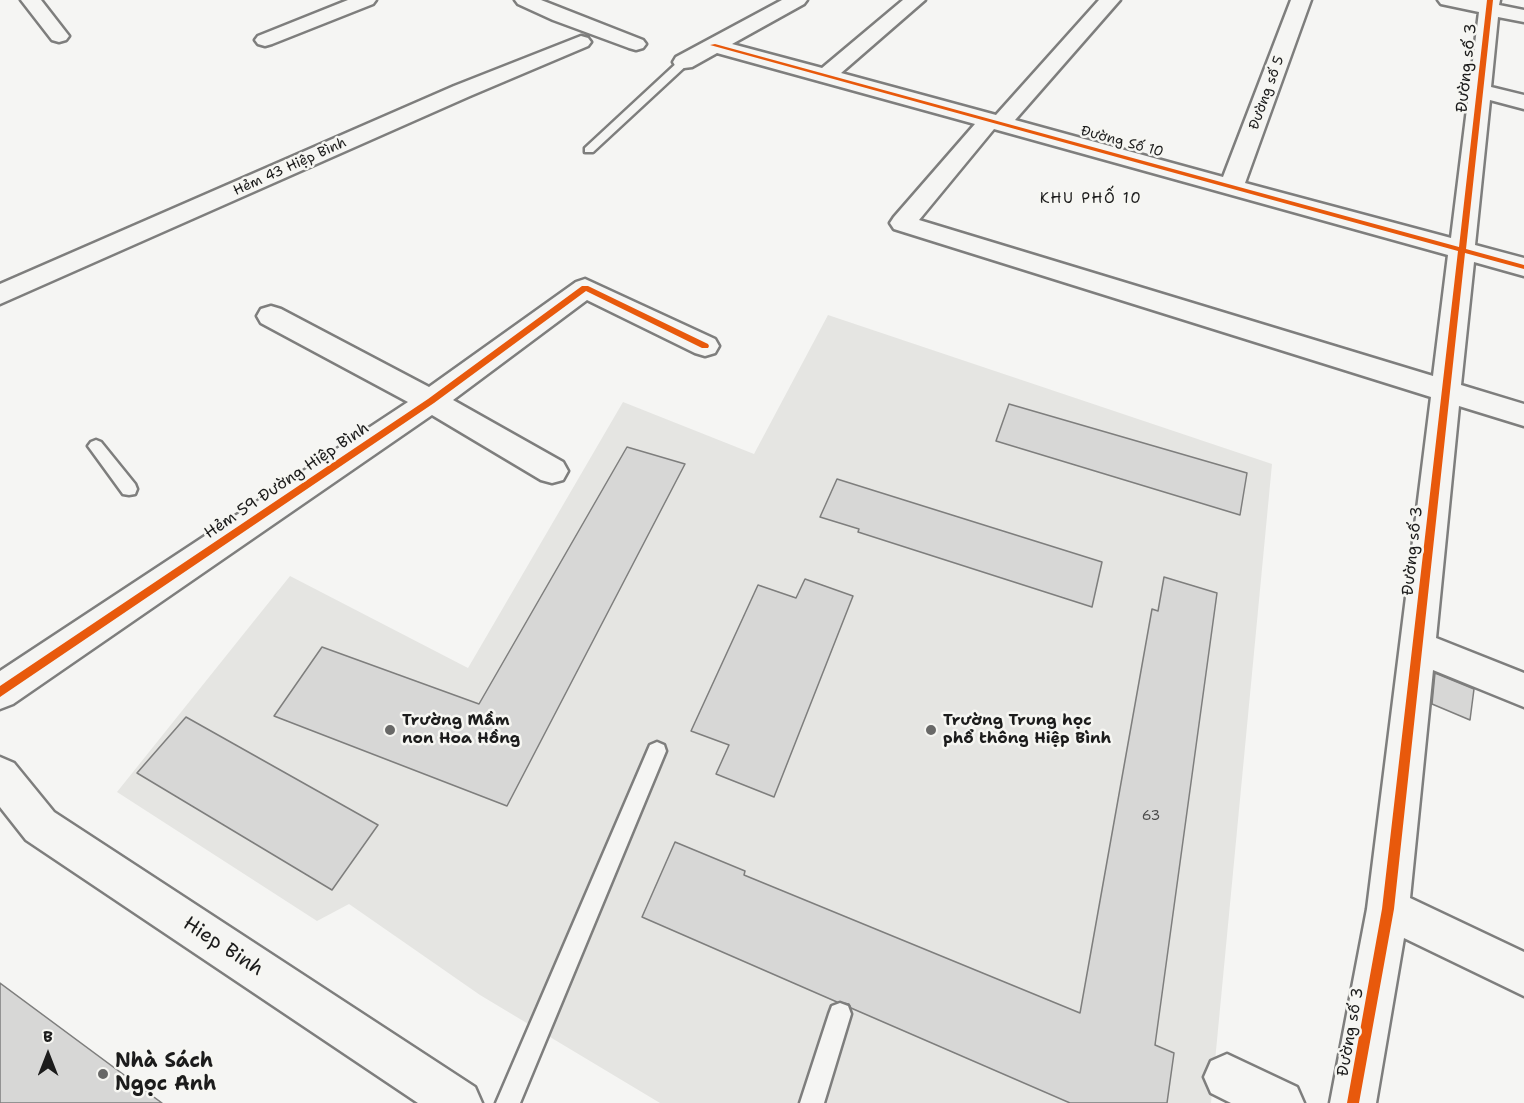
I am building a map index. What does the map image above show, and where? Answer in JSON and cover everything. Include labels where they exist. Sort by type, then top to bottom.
[{"type":"street","points":[[31,0],[59,36]]},
{"type":"street","points":[[265,40],[366,0]]},
{"type":"street","points":[[525,0],[560,16],[636,44]]},
{"type":"street","points":[[684,62],[797,0]]},
{"type":"street","points":[[825,76],[915,0]]},
{"type":"street","points":[[1110,0],[903,223],[1524,415]]},
{"type":"street","name":"Đường số 5","points":[[1232,186],[1301,0]]},
{"type":"street","points":[[1448,0],[1490,4],[1524,16]]},
{"type":"street","name":"Đường số 3","points":[[1353,1103],[1388,909],[1490,4]]},
{"type":"street","name":"Hẻm 43 Hiệp Bình","points":[[0,295],[462,91],[581,42]]},
{"type":"street","name":"Đường Số 10","points":[[713,45],[1524,267]]},
{"type":"street","points":[[1479,91],[1524,102]]},
{"type":"street","name":"Hẻm 59 Đường Hiệp Bình","points":[[0,692],[431,402],[585,288],[705,346]]},
{"type":"street","points":[[271,316],[431,402],[552,471]]},
{"type":"street","points":[[1418,647],[1524,690]]},
{"type":"street","name":"Hiep Binh","points":[[0,776],[40,826],[459,1103]]},
{"type":"street","points":[[1388,909],[1524,974]]},
{"type":"street","points":[[1227,1077],[1281,1103]]},
{"type":"lane","points":[[589,150],[684,62]]},
{"type":"lane","points":[[96,446],[129,489]]},
{"type":"lane","points":[[508,1103],[657,751]]},
{"type":"lane","points":[[812,1103],[840,1014]]},
{"type":"shaded area","name":"Trường Trung học phổ thông Hiệp Bình","points":[[828,315],[1272,464],[1211,1103],[660,1103],[480,995],[349,904],[317,921],[117,792],[290,576],[468,668],[623,402],[754,454]]},
{"type":"building","points":[[1009,404],[1247,473],[1240,515],[996,441]]},
{"type":"building","points":[[627,447],[685,464],[507,806],[274,716],[322,647],[479,704]]},
{"type":"building","points":[[837,479],[1102,562],[1092,607],[858,532],[859,529],[820,517]]},
{"type":"building","points":[[1164,577],[1217,593],[1155,1045],[1174,1053],[1167,1103],[1070,1103],[851,1008],[849,1004],[837,1002],[642,917],[675,842],[745,871],[744,875],[1080,1013],[1152,609],[1158,611]]},
{"type":"building","points":[[805,579],[853,596],[774,797],[716,774],[729,745],[691,731],[758,585],[796,598]]},
{"type":"building","points":[[1435,673],[1474,689],[1470,720],[1432,704]]},
{"type":"building","points":[[186,717],[378,825],[332,890],[137,773]]},
{"type":"building","points":[[0,983],[162,1103],[0,1103]]},
{"type":"cycle path","points":[[1353,1103],[1388,909],[1490,0]]},
{"type":"cycle path","points":[[713,45],[1524,267]]},
{"type":"cycle path","points":[[0,692],[431,401],[585,288],[705,346]]},
{"type":"place","name":"Trường Mầm non Hoa Hồng","points":[[390,730]]},
{"type":"place","name":"Trường Trung học phổ thông Hiệp Bình","points":[[931,730]]},
{"type":"place","name":"Nhà Sách Ngọc Anh","points":[[103,1074]]},
{"type":"district","name":"KHU PHỐ 10","points":[[1091,199]]}]
